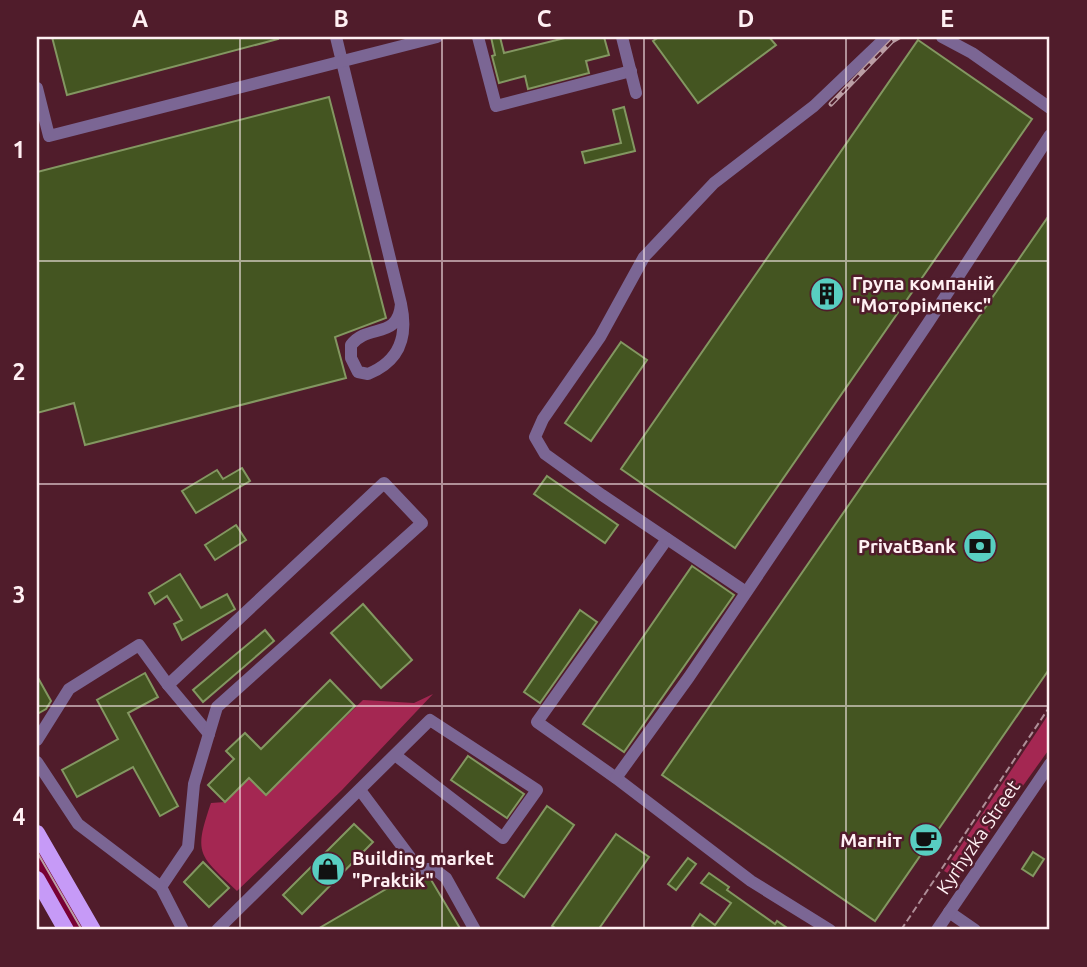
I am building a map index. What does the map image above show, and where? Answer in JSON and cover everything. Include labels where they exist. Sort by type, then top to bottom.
[{"type":"main road","points":[[37,833],[93,930]]},
{"type":"main road","points":[[37,879],[66,930]]},
{"type":"street","points":[[336,37],[401,304],[404,327],[403,337],[394,355],[376,371],[368,374],[358,372],[351,358],[351,345],[361,336],[394,325],[400,315],[401,304]]},
{"type":"street","points":[[37,88],[43,137],[437,37]]},
{"type":"street","points":[[478,37],[496,106],[631,71]]},
{"type":"street","points":[[622,37],[636,93]]},
{"type":"street","points":[[746,592],[545,454],[535,437],[543,419],[600,337],[644,257],[714,183],[814,106],[879,44],[891,37]]},
{"type":"street","points":[[942,37],[972,53],[1050,108]]},
{"type":"street","points":[[616,778],[689,677],[928,323],[1050,135]]},
{"type":"street","points":[[161,887],[188,847],[194,784],[217,707],[422,523],[384,483],[168,685]]},
{"type":"street","points":[[667,539],[537,722],[616,778],[751,881],[830,930]]},
{"type":"street","points":[[37,740],[69,689],[139,645],[209,734]]},
{"type":"street","points":[[217,930],[430,720],[537,790],[503,838],[395,755]]},
{"type":"street","points":[[37,762],[78,824],[161,887],[183,930]]},
{"type":"street","name":"Kyrhyzka Street","points":[[937,930],[1050,764]]},
{"type":"street","points":[[360,790],[419,869],[434,870],[446,878],[475,930]]},
{"type":"street","points":[[949,912],[975,930]]},
{"type":"path","points":[[901,930],[1050,706]]},
{"type":"shaded area","points":[[433,694],[342,790],[237,891],[207,861],[201,844],[211,803],[225,802],[249,778],[266,795],[363,700],[414,703]]},
{"type":"shaded area","points":[[1050,712],[1050,748],[957,878],[944,871]]},
{"type":"shaded area","points":[[37,846],[84,930],[70,930],[37,871]]},
{"type":"building","points":[[52,37],[278,37],[278,39],[67,95]]},
{"type":"building","points":[[491,37],[500,37],[504,53],[569,37],[604,37],[609,55],[586,61],[589,73],[528,89],[525,76],[499,83],[492,56],[495,55]]},
{"type":"building","points":[[659,37],[769,37],[776,45],[698,103],[653,41]]},
{"type":"building","name":"Група компаній \"Моторімпекс\"","points":[[918,40],[1032,119],[735,548],[621,469]]},
{"type":"building","points":[[329,97],[386,318],[335,337],[346,378],[85,445],[74,403],[37,413],[37,172]]},
{"type":"building","points":[[624,107],[635,151],[585,163],[582,152],[621,143],[613,110]]},
{"type":"building","points":[[1050,214],[1050,668],[875,921],[662,775]]},
{"type":"building","points":[[621,342],[647,360],[591,441],[565,423]]},
{"type":"building","points":[[242,468],[250,481],[196,513],[182,491],[217,470],[223,479]]},
{"type":"building","points":[[547,476],[618,525],[605,543],[534,494]]},
{"type":"building","points":[[236,525],[246,540],[215,560],[205,545]]},
{"type":"building","points":[[692,566],[734,595],[624,752],[583,724]]},
{"type":"building","points":[[180,574],[201,608],[227,594],[235,609],[182,640],[174,624],[182,620],[167,596],[155,604],[149,593]]},
{"type":"building","points":[[363,604],[412,660],[381,688],[331,633]]},
{"type":"building","points":[[580,610],[597,622],[540,703],[524,692]]},
{"type":"building","points":[[265,630],[274,641],[203,702],[193,690]]},
{"type":"building","points":[[145,673],[158,697],[128,713],[178,806],[160,816],[133,767],[77,797],[62,770],[118,739],[97,700]]},
{"type":"building","points":[[37,676],[51,701],[46,709],[37,714]]},
{"type":"building","points":[[330,680],[355,706],[266,795],[249,778],[225,802],[208,785],[234,759],[226,751],[245,733],[261,749]]},
{"type":"building","points":[[468,756],[524,794],[507,818],[451,780]]},
{"type":"building","points":[[547,806],[574,825],[524,897],[497,878]]},
{"type":"building","name":"Building market \"Praktik\"","points":[[354,824],[373,842],[302,914],[283,895]]},
{"type":"building","points":[[616,834],[649,857],[598,930],[559,930],[552,926]]},
{"type":"building","points":[[1033,852],[1044,859],[1033,876],[1022,869]]},
{"type":"building","points":[[688,858],[696,864],[676,890],[668,884]]},
{"type":"building","points":[[203,862],[229,888],[209,907],[184,882]]},
{"type":"building","points":[[709,873],[729,887],[727,890],[775,924],[777,921],[790,930],[697,930],[692,926],[700,914],[715,925],[731,903],[701,883]]},
{"type":"building","points":[[412,874],[420,880],[430,878],[461,930],[316,930]]},
{"type":"tram line","points":[[37,852],[82,930]]},
{"type":"railway","points":[[831,104],[899,37]]},
{"type":"place","name":"Група компаній \"Моторімпекс\"","points":[[827,294]]},
{"type":"place","name":"PrivatBank","points":[[980,546]]},
{"type":"place","name":"Магніт","points":[[926,840]]},
{"type":"place","name":"Building market \"Praktik\"","points":[[328,869]]}]
